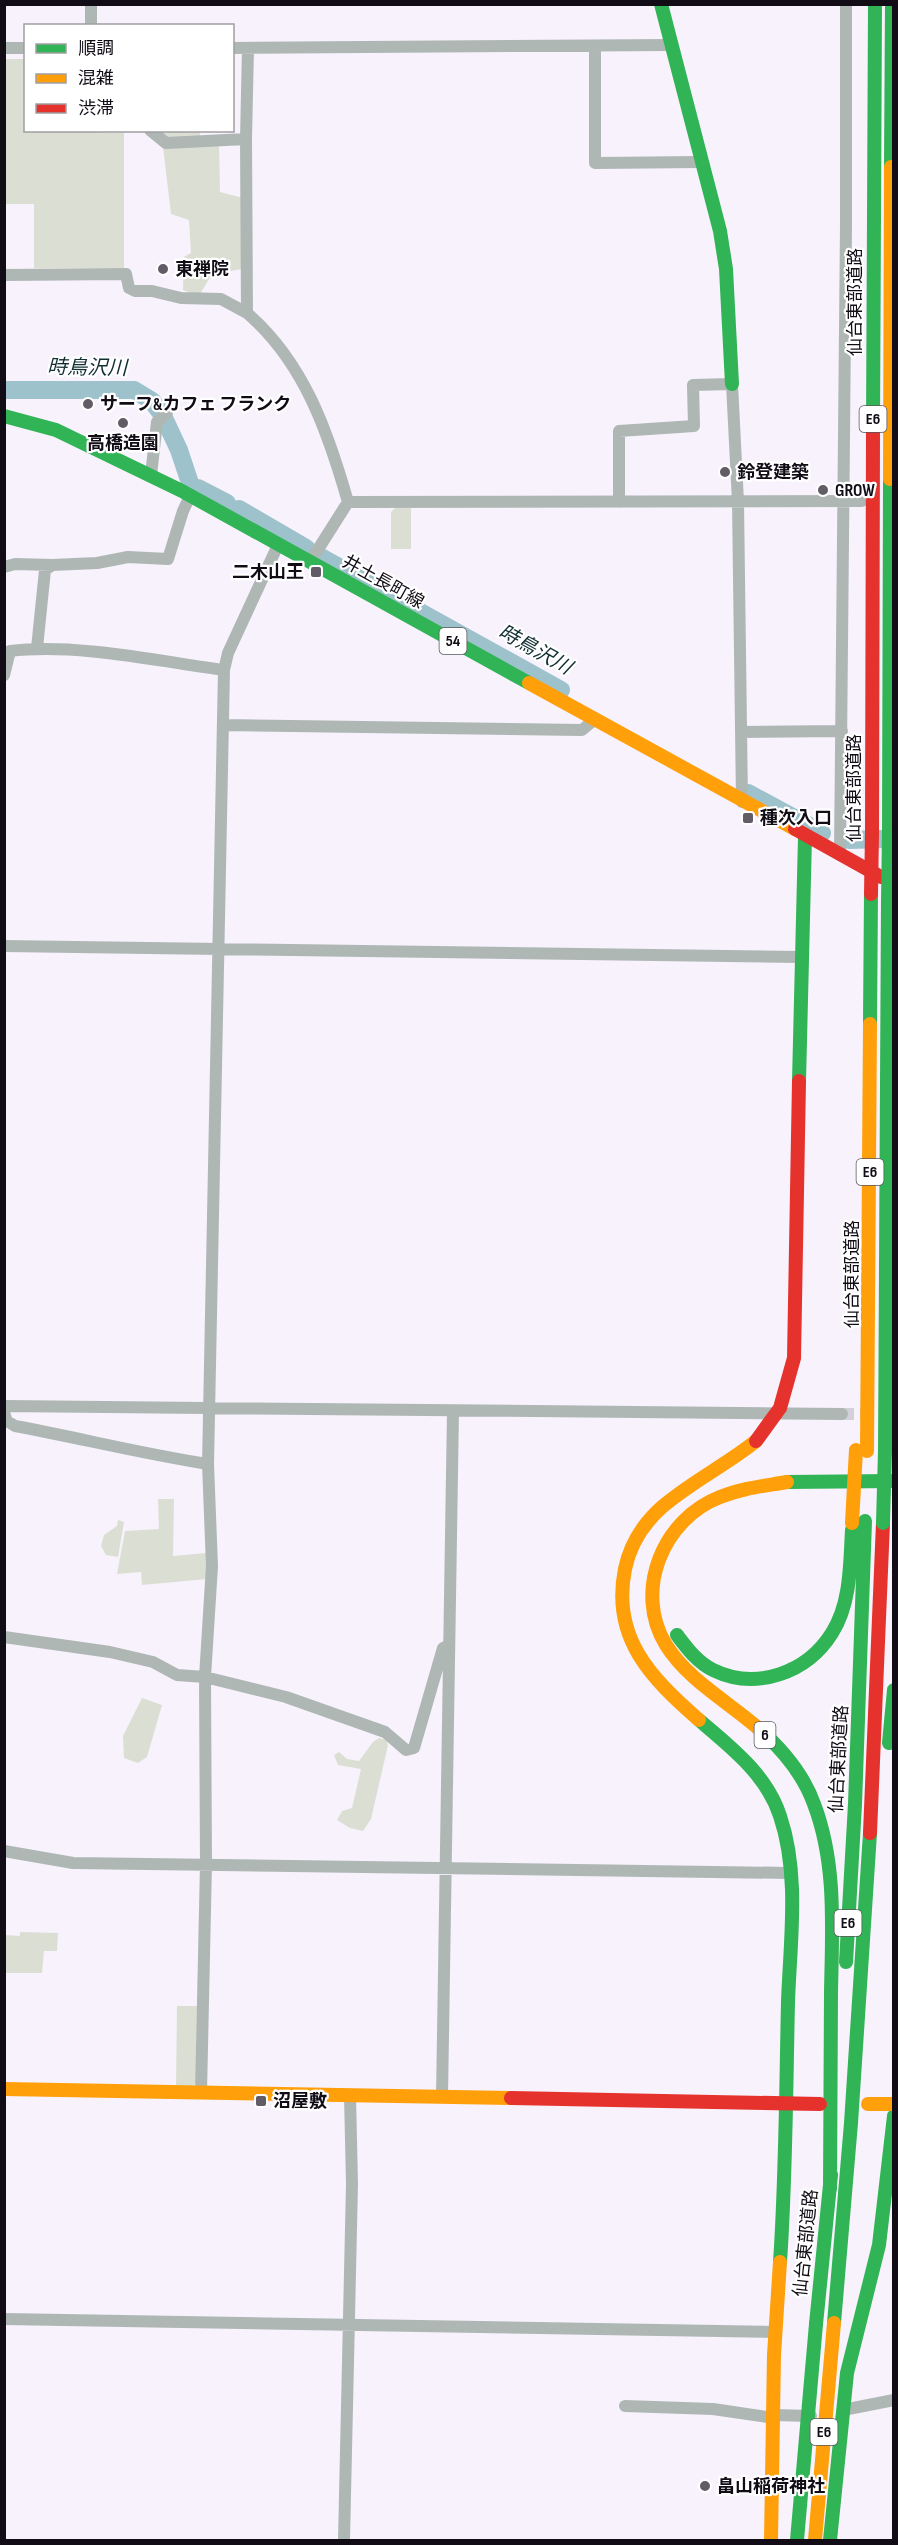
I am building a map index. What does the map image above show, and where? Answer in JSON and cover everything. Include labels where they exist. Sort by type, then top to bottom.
[{"type":"main road","points":[[661,4],[720,231],[726,269],[732,384]]},
{"type":"main road","name":"仙台東部道路","points":[[798,2541],[830,2188],[855,1816],[859,1522],[870,1272],[875,4]]},
{"type":"main road","name":"仙台東部道路","points":[[815,2541],[860,2012],[870,1851],[883,1523],[889,834],[892,4]]},
{"type":"main road","name":"井土長町線","points":[[4,416],[56,430],[190,496],[894,884]]},
{"type":"main road","points":[[771,2541],[775,2332],[788,2102],[790,1859],[779,1812],[756,1773],[652,1677],[637,1655],[627,1632],[620,1595],[629,1551],[641,1528],[658,1510],[687,1487],[723,1466],[749,1446],[777,1414],[785,1396],[794,1358],[801,957],[806,837]]},
{"type":"main road","points":[[888,970],[894,1054]]},
{"type":"main road","name":"6","points":[[830,2188],[833,1916],[830,1862],[817,1810],[798,1772],[783,1753],[748,1719],[685,1668],[670,1652],[655,1619],[651,1585],[660,1552],[668,1537],[692,1512],[716,1497],[749,1488],[798,1482],[894,1481]]},
{"type":"main road","points":[[859,1522],[845,1602],[824,1645],[801,1667],[771,1678],[758,1680],[726,1677],[702,1664],[681,1643],[671,1621],[666,1587],[677,1549],[698,1525],[723,1508],[739,1502],[779,1495],[894,1491]]},
{"type":"main road","points":[[888,1760],[894,1690]]},
{"type":"main road","points":[[860,2012],[872,1971],[886,1784]]},
{"type":"main road","points":[[4,2089],[820,2103]]},
{"type":"main road","points":[[868,2104],[894,2104]]},
{"type":"main road","points":[[830,2541],[847,2373],[879,2245],[894,2116]]},
{"type":"street","points":[[91,4],[91,24]]},
{"type":"street","points":[[840,855],[846,4]]},
{"type":"street","points":[[234,48],[670,45]]},
{"type":"street","points":[[595,46],[595,164],[701,162]]},
{"type":"street","points":[[4,48],[24,48]]},
{"type":"street","points":[[247,313],[248,48]]},
{"type":"street","points":[[153,132],[166,142],[246,139]]},
{"type":"street","points":[[4,275],[126,274],[129,288],[135,291],[152,291],[181,298],[221,299],[247,313],[286,355],[307,389],[331,446],[348,501],[310,562]]},
{"type":"street","points":[[619,502],[619,431],[694,426],[693,385],[732,384],[738,502],[742,802]]},
{"type":"street","points":[[151,476],[157,422],[167,413]]},
{"type":"street","points":[[4,567],[15,564],[97,563],[128,557],[168,559],[190,496]]},
{"type":"street","points":[[348,501],[862,501]]},
{"type":"street","points":[[201,2093],[206,1864],[205,1677],[212,1566],[208,1464],[224,670],[228,653],[278,545]]},
{"type":"street","points":[[37,648],[45,570],[52,565]]},
{"type":"street","points":[[4,675],[10,651],[37,648],[224,670]]},
{"type":"street","points":[[223,725],[582,730],[594,720]]},
{"type":"street","points":[[741,732],[842,731]]},
{"type":"street","points":[[4,946],[801,957]]},
{"type":"street","points":[[4,1406],[842,1414]]},
{"type":"street","points":[[442,2097],[453,1411]]},
{"type":"street","points":[[4,1413],[7,1421],[15,1426],[73,1436],[140,1453],[208,1464]]},
{"type":"street","points":[[4,1637],[110,1652],[153,1662],[177,1675],[205,1677],[286,1697],[385,1732],[406,1750],[414,1748],[442,1648],[448,1645]]},
{"type":"street","points":[[4,1851],[73,1863],[790,1873]]},
{"type":"street","points":[[344,2541],[352,2184],[350,2095]]},
{"type":"street","points":[[4,2319],[775,2332]]},
{"type":"street","points":[[625,2406],[712,2409],[774,2416],[842,2414],[894,2400]]},
{"type":"shaded area","points":[[5,59],[24,59],[24,132],[124,133],[124,268],[34,268],[34,204],[5,204]]},
{"type":"shaded area","points":[[161,132],[200,132],[200,138],[169,139]]},
{"type":"shaded area","points":[[219,143],[220,192],[243,198],[243,269],[212,274],[199,296],[183,290],[184,257],[191,253],[189,220],[171,214],[163,147]]},
{"type":"shaded area","points":[[395,508],[411,508],[411,549],[391,549],[391,512]]},
{"type":"shaded area","points":[[158,1499],[174,1499],[173,1556],[206,1553],[207,1579],[142,1585],[141,1572],[117,1574],[125,1531],[159,1529]]},
{"type":"shaded area","points":[[118,1520],[124,1522],[118,1557],[106,1555],[101,1546],[104,1535],[117,1526]]},
{"type":"shaded area","points":[[142,1698],[162,1705],[147,1757],[138,1763],[124,1758],[123,1736]]},
{"type":"shaded area","points":[[379,1738],[386,1740],[388,1745],[371,1819],[363,1831],[350,1828],[337,1820],[342,1811],[352,1808],[361,1769],[338,1765],[334,1755],[339,1752],[347,1759],[359,1761],[373,1742]]},
{"type":"shaded area","points":[[20,1932],[58,1933],[57,1951],[44,1951],[42,1973],[5,1973],[5,1935],[20,1936]]},
{"type":"shaded area","points":[[177,2006],[197,2006],[196,2083],[193,2086],[176,2086]]},
{"type":"waterway","name":"時鳥沢川","points":[[4,390],[134,390],[152,401],[161,413]]},
{"type":"waterway","name":"時鳥沢川","points":[[165,420],[179,450],[190,483]]},
{"type":"waterway","name":"時鳥沢川","points":[[198,488],[227,503]]},
{"type":"waterway","name":"時鳥沢川","points":[[239,509],[306,548]]},
{"type":"waterway","name":"時鳥沢川","points":[[321,557],[561,690]]},
{"type":"waterway","name":"時鳥沢川","points":[[748,793],[822,833]]},
{"type":"waterway","name":"時鳥沢川","points":[[849,840],[886,839]]},
{"type":"tunnel","points":[[842,1414],[871,1414]]},
{"type":"traffic: fast","points":[[661,4],[720,231],[726,269],[732,384]]},
{"type":"traffic: fast","points":[[873,429],[875,4]]},
{"type":"traffic: fast","points":[[891,167],[892,4]]},
{"type":"traffic: fast","points":[[4,416],[56,430],[182,491],[529,683]]},
{"type":"traffic: fast","points":[[889,834],[890,479]]},
{"type":"traffic: fast","points":[[888,901],[889,834]]},
{"type":"traffic: fast","points":[[799,1081],[805,837]]},
{"type":"traffic: fast","points":[[870,1024],[871,894]]},
{"type":"traffic: fast","points":[[885,1451],[888,901]]},
{"type":"traffic: fast","points":[[883,1523],[885,1451]]},
{"type":"traffic: fast","points":[[787,1482],[894,1481]]},
{"type":"traffic: fast","points":[[846,1962],[855,1804],[865,1521]]},
{"type":"traffic: fast","points":[[677,1635],[702,1663],[729,1676],[746,1679],[763,1678],[795,1668],[821,1647],[832,1633],[843,1609],[850,1570],[852,1530]]},
{"type":"traffic: fast","points":[[889,1743],[894,1690]]},
{"type":"traffic: fast","points":[[699,1720],[747,1763],[766,1788],[780,1816],[790,1862],[792,1909],[780,2262]]},
{"type":"traffic: fast","points":[[758,1728],[783,1753],[804,1782],[821,1827],[830,1874],[832,1921],[830,2189]]},
{"type":"traffic: fast","points":[[834,2323],[851,2123],[870,1833]]},
{"type":"traffic: fast","points":[[830,2540],[847,2373],[879,2245],[894,2116]]},
{"type":"traffic: fast","points":[[816,2324],[831,2175]]},
{"type":"traffic: fast","points":[[797,2540],[816,2324]]},
{"type":"traffic: slow","points":[[890,479],[891,167]]},
{"type":"traffic: slow","points":[[529,683],[795,829]]},
{"type":"traffic: slow","points":[[867,1451],[870,1024]]},
{"type":"traffic: slow","points":[[699,1720],[665,1688],[639,1655],[624,1616],[622,1594],[625,1569],[634,1543],[655,1513],[756,1441]]},
{"type":"traffic: slow","points":[[852,1523],[856,1450]]},
{"type":"traffic: slow","points":[[758,1728],[697,1680],[675,1658],[666,1645],[657,1624],[652,1602],[654,1580],[659,1559],[669,1539],[700,1507],[737,1491],[787,1482]]},
{"type":"traffic: slow","points":[[4,2089],[511,2098]]},
{"type":"traffic: slow","points":[[868,2104],[894,2104]]},
{"type":"traffic: slow","points":[[771,2540],[774,2355],[780,2262]]},
{"type":"traffic: slow","points":[[815,2540],[834,2323]]},
{"type":"traffic: jam","points":[[872,833],[873,429]]},
{"type":"traffic: jam","points":[[795,829],[881,877]]},
{"type":"traffic: jam","points":[[871,894],[872,833]]},
{"type":"traffic: jam","points":[[756,1441],[780,1408],[794,1358],[799,1081]]},
{"type":"traffic: jam","points":[[870,1833],[883,1523]]},
{"type":"traffic: jam","points":[[511,2098],[820,2104]]},
{"type":"place","name":"東禅院","points":[[163,269]]},
{"type":"place","name":"サーフ&カフェ フランク","points":[[88,404]]},
{"type":"place","name":"高橋造園","points":[[123,423]]},
{"type":"place","name":"鈴登建築","points":[[725,472]]},
{"type":"place","name":"GROW","points":[[823,490]]},
{"type":"place","name":"二木山王","points":[[316,572]]},
{"type":"place","name":"種次入口","points":[[748,818]]},
{"type":"place","name":"沼屋敷","points":[[261,2101]]},
{"type":"place","name":"畠山稲荷神社","points":[[705,2486]]}]
